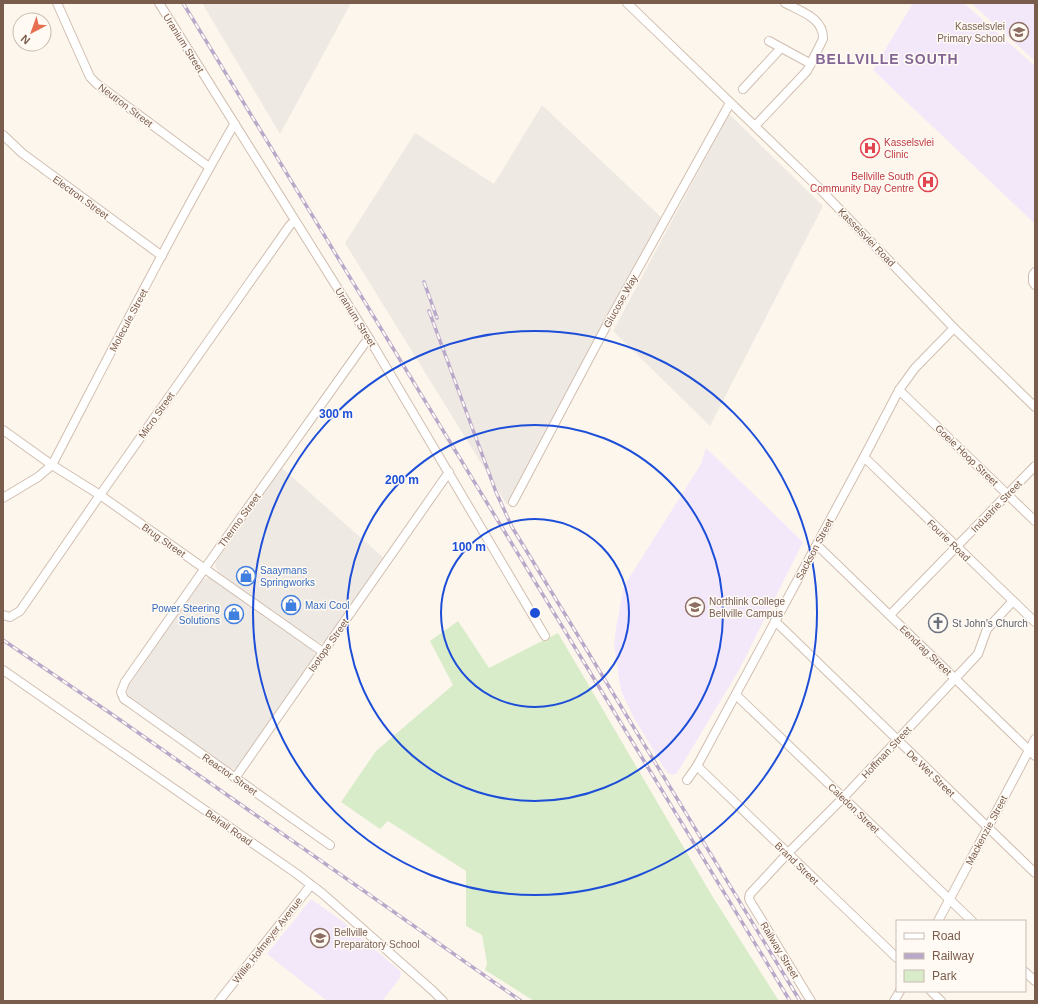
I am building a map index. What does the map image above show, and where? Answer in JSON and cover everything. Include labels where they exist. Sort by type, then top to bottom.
[{"type":"street","name":"Neutron Street","points":[[57,3],[90,77],[97,84],[209,167]]},
{"type":"street","name":"Uranium Street","points":[[159,3],[370,340],[545,636]]},
{"type":"street","name":"Kasselsvlei Road","points":[[626,3],[849,218],[954,328],[1035,407]]},
{"type":"street","points":[[755,126],[799,81],[811,64],[823,39],[820,24],[814,19],[785,3]]},
{"type":"street","points":[[769,41],[811,64]]},
{"type":"street","points":[[743,89],[781,48]]},
{"type":"street","name":"Glucose Way","points":[[513,502],[606,326],[730,103]]},
{"type":"street","name":"Molecule Street","points":[[3,498],[38,477],[52,465],[209,167],[235,124]]},
{"type":"street","name":"Electron Street","points":[[3,135],[27,157],[162,256]]},
{"type":"street","name":"Micro Street","points":[[3,616],[10,617],[20,611],[290,225],[295,221]]},
{"type":"street","points":[[1035,272],[1033,275],[1033,282],[1035,285]]},
{"type":"street","name":"Sackson Street","points":[[687,780],[697,766],[736,695],[899,390],[916,368],[954,328]]},
{"type":"street","name":"Thermo Street","points":[[130,703],[124,699],[121,692],[125,682],[204,568],[365,343],[370,340]]},
{"type":"street","name":"Goeie Hoop Street","points":[[899,390],[1035,521]]},
{"type":"street","name":"Brug Street","points":[[3,430],[52,465],[100,495],[323,652]]},
{"type":"street","name":"Fourie Road","points":[[864,457],[1035,622]]},
{"type":"street","name":"Industrie Street","points":[[890,615],[1035,466]]},
{"type":"street","name":"Isotope Street","points":[[235,778],[449,472]]},
{"type":"street","name":"Eendrag Street","points":[[817,545],[1032,753]]},
{"type":"street","name":"Hoffman Street","points":[[749,898],[750,894],[787,854],[844,797],[978,654],[987,629],[1013,601]]},
{"type":"street","name":"De Wet Street","points":[[775,622],[1035,873]]},
{"type":"street","name":"Belrail Road","points":[[3,670],[311,885],[443,1001]]},
{"type":"street","name":"Caledon Street","points":[[736,695],[971,920]]},
{"type":"street","name":"Reactor Street","points":[[130,703],[330,845]]},
{"type":"street","name":"Mackenzie Street","points":[[939,920],[987,828],[1032,753],[1035,739]]},
{"type":"street","name":"Brand Street","points":[[697,766],[896,957]]},
{"type":"street","name":"Willie Hofmeyer Avenue","points":[[221,999],[311,885]]},
{"type":"street","name":"Railway Street","points":[[749,898],[811,1001]]},
{"type":"street","points":[[1026,973],[1035,981]]},
{"type":"street","points":[[894,1001],[899,992]]},
{"type":"street","points":[[932,992],[942,1001]]},
{"type":"shaded area","points":[[202,3],[351,3],[280,134]]},
{"type":"shaded area","points":[[913,3],[964,3],[1035,66],[1035,224],[873,70]]},
{"type":"shaded area","name":"Kasselsvlei Primary School","points":[[971,3],[1035,3],[1035,61]]},
{"type":"shaded area","points":[[542,105],[663,219],[609,315],[507,505],[345,243],[415,133],[494,184]]},
{"type":"shaded area","points":[[729,114],[823,206],[710,426],[613,331]]},
{"type":"shaded area","name":"Northlink College Bellville Campus","points":[[706,448],[803,542],[739,670],[682,765],[676,774],[672,775],[664,768],[634,718],[621,691],[614,645],[624,586],[701,464]]},
{"type":"shaded area","points":[[282,468],[385,559],[323,643],[317,642],[219,573],[215,566],[217,560]]},
{"type":"shaded area","points":[[209,577],[312,649],[315,655],[238,767],[235,769],[228,768],[131,699],[127,694],[128,687],[201,581]]},
{"type":"shaded area","name":"Bellville Preparatory School","points":[[311,899],[342,921],[401,972],[400,978],[382,1001],[327,1001],[267,954]]},
{"type":"green space","points":[[458,621],[489,668],[558,633],[711,894],[779,1001],[534,1001],[485,970],[487,963],[482,935],[466,926],[466,871],[388,821],[380,829],[341,802],[376,751],[453,685],[430,641]]},
{"type":"railway","points":[[183,3],[790,1001]]},
{"type":"railway","points":[[424,282],[437,318]]},
{"type":"railway","points":[[429,311],[496,492],[512,527],[800,1001]]},
{"type":"railway","points":[[3,640],[113,715],[521,1001]]},
{"type":"place","name":"Kasselsvlei Primary School","points":[[1019,32]]},
{"type":"place","name":"Kasselsvlei Clinic","points":[[870,148]]},
{"type":"place","name":"Bellville South Community Day Centre","points":[[928,182]]},
{"type":"place","name":"Saaymans Springworks","points":[[246,576]]},
{"type":"place","name":"Maxi Cool","points":[[291,605]]},
{"type":"place","name":"Northlink College Bellville Campus","points":[[695,607]]},
{"type":"place","name":"Power Steering Solutions","points":[[234,614]]},
{"type":"place","name":"St John's Church","points":[[938,623]]},
{"type":"place","name":"Bellville Preparatory School","points":[[320,938]]},
{"type":"district","name":"BELLVILLE SOUTH","points":[[887,59]]}]
